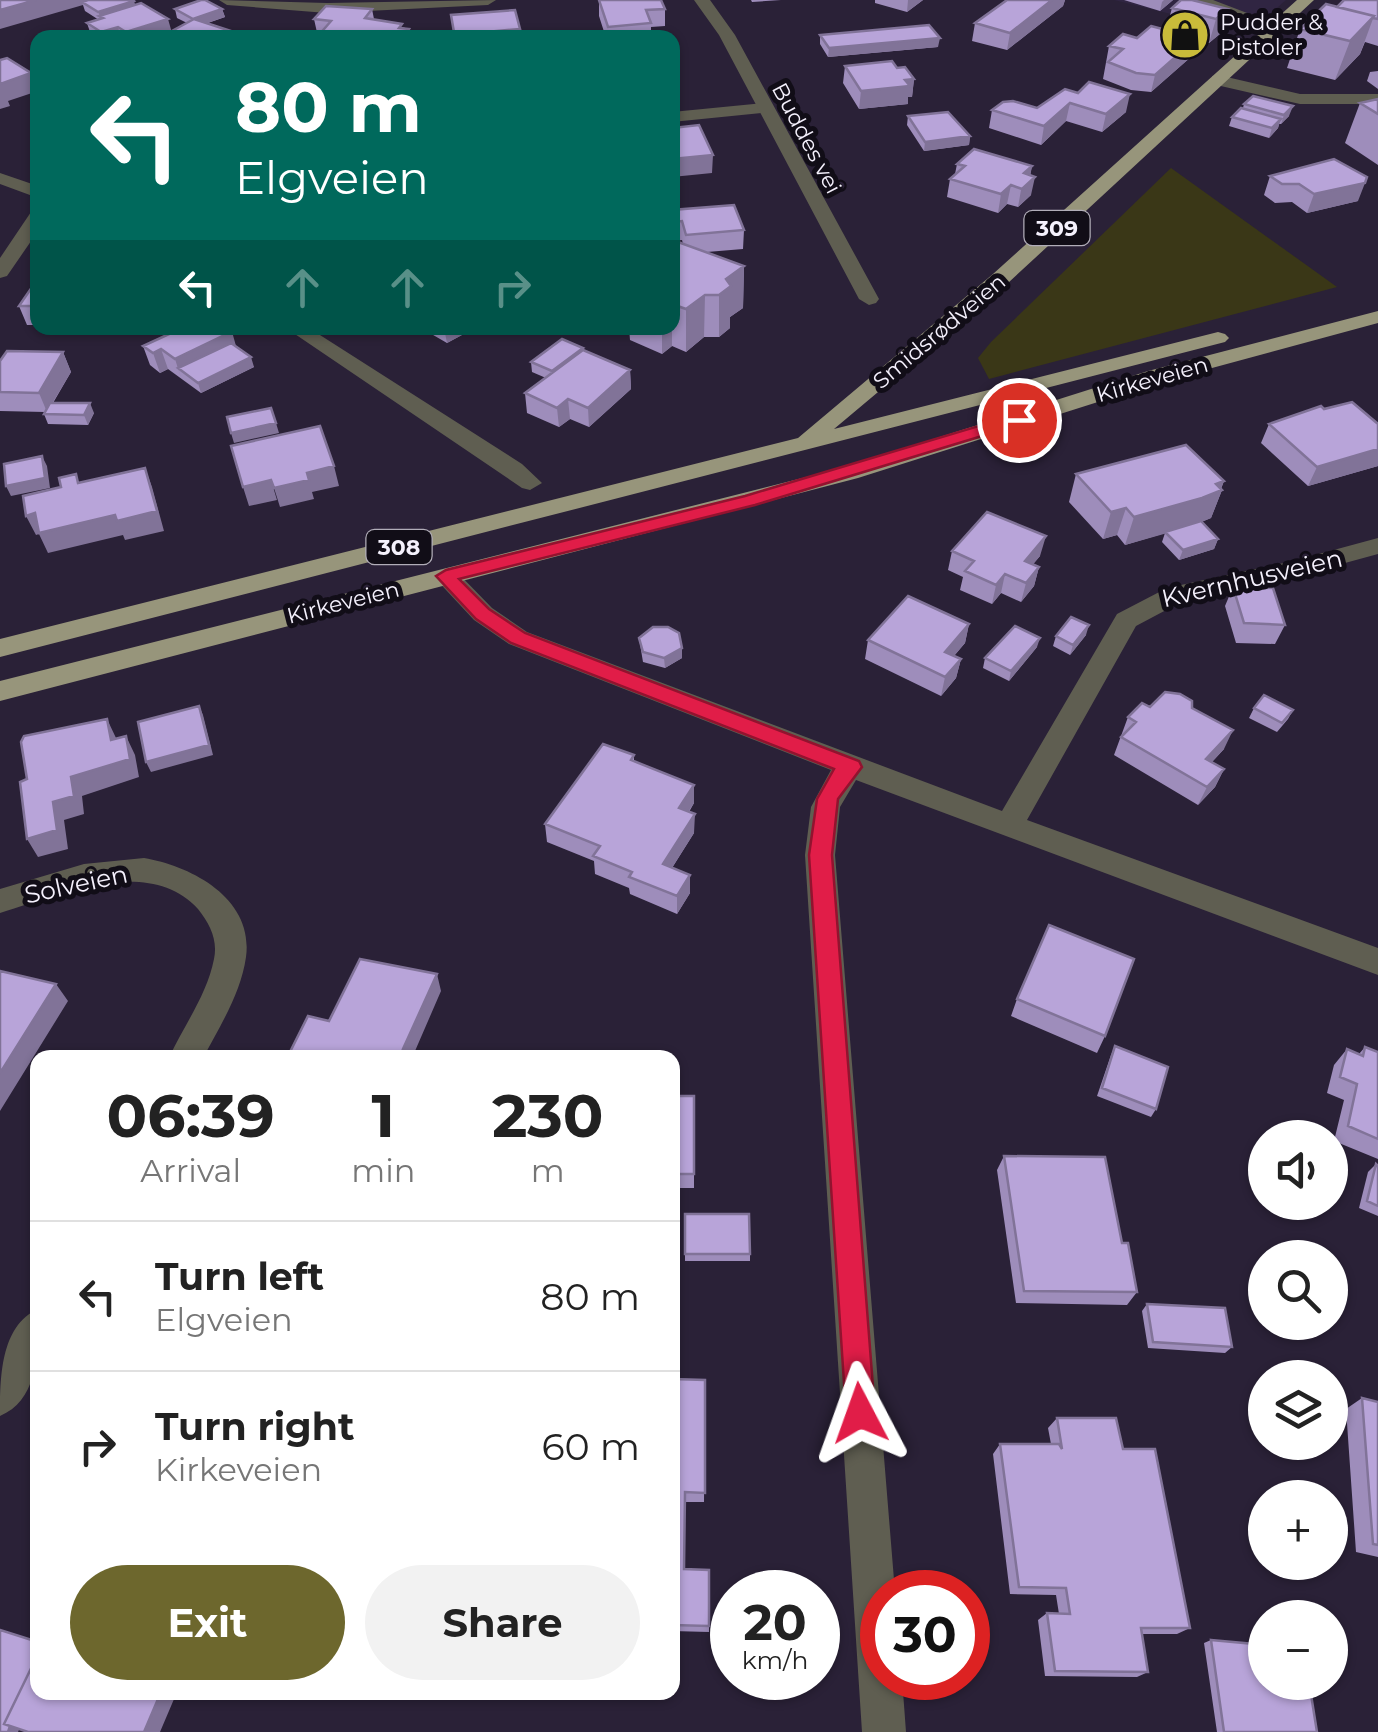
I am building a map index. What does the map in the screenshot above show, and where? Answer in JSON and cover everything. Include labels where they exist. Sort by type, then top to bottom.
[{"type":"main road","name":"Smidsrødveien","points":[[749,500],[798,444],[962,312],[1306,0]]},
{"type":"main road","name":"Kirkeveien","points":[[0,648],[1286,321],[1378,306]]},
{"type":"main road","name":"Kirkeveien","points":[[0,691],[749,500],[1156,376],[1378,316]]},
{"type":"street","points":[[226,0],[355,8],[488,0]]},
{"type":"street","name":"Buddes vei","points":[[702,0],[727,35],[869,299]]},
{"type":"street","points":[[1198,0],[1276,27]]},
{"type":"street","points":[[1218,80],[1300,99],[1378,99]]},
{"type":"street","points":[[680,116],[765,108]]},
{"type":"street","points":[[0,178],[30,190]]},
{"type":"street","points":[[0,272],[30,228]]},
{"type":"street","points":[[307,335],[514,469],[530,484]]},
{"type":"street","name":"Kvernhusveien","points":[[1010,824],[1126,620],[1153,600],[1180,590],[1263,576],[1378,546]]},
{"type":"street","points":[[446,576],[482,614],[518,638],[851,767],[1378,962]]},
{"type":"street","points":[[851,767],[837,779],[828,799],[820,855],[884,1732]]},
{"type":"street","name":"Solveien","points":[[0,901],[70,880],[132,869],[179,876],[212,902],[229,930],[231,956],[219,995],[189,1050]]},
{"type":"street","points":[[0,1396],[30,1342]]},
{"type":"shaded area","points":[[1114,0],[1286,0],[1248,33]]},
{"type":"shaded area","points":[[1171,168],[1337,287],[989,379],[978,358],[991,342]]},
{"type":"building","points":[[0,0],[36,0],[0,10]]},
{"type":"building","points":[[201,0],[222,9],[193,19],[175,9]]},
{"type":"building","points":[[599,0],[661,0],[665,9],[646,10],[651,23],[608,27]]},
{"type":"building","points":[[1007,0],[1052,0],[1010,33],[975,23]]},
{"type":"building","points":[[1181,0],[1228,9],[1216,19],[1172,8]]},
{"type":"building","points":[[1344,0],[1378,0],[1378,19],[1337,7]]},
{"type":"building","points":[[134,1],[98,12],[82,2]]},
{"type":"building","points":[[141,3],[168,19],[132,30],[98,30],[87,23],[103,18],[99,16]]},
{"type":"building","points":[[1326,4],[1374,16],[1350,41],[1300,29]]},
{"type":"building","points":[[326,6],[372,9],[365,18],[402,24],[399,28],[409,29],[323,30],[331,21],[314,19]]},
{"type":"building","points":[[515,10],[520,29],[454,30],[451,15]]},
{"type":"building","points":[[194,19],[228,30],[174,30]]},
{"type":"building","points":[[929,25],[940,38],[829,48],[820,35]]},
{"type":"building","points":[[1151,26],[1197,38],[1155,75],[1136,73],[1108,62],[1123,49],[1109,46],[1123,34],[1137,38]]},
{"type":"building","points":[[7,58],[30,73],[0,84],[0,60]]},
{"type":"building","points":[[892,61],[897,68],[905,67],[914,79],[905,80],[910,86],[861,91],[845,66]]},
{"type":"building","points":[[1089,82],[1130,94],[1106,114],[1070,103],[1044,126],[992,110],[1003,102],[1013,101],[1037,108],[1065,89],[1078,93]]},
{"type":"building","points":[[1253,96],[1293,106],[1284,115],[1244,104]]},
{"type":"building","points":[[1378,99],[1378,114],[1360,103]]},
{"type":"building","points":[[1241,108],[1281,119],[1272,128],[1232,117]]},
{"type":"building","points":[[948,112],[970,136],[925,142],[908,116]]},
{"type":"building","points":[[699,125],[713,155],[680,158],[680,127]]},
{"type":"building","points":[[974,149],[1032,166],[1024,173],[1035,177],[1022,189],[1011,185],[1001,194],[950,179],[965,166],[957,164]]},
{"type":"building","points":[[1334,159],[1367,177],[1365,183],[1314,194],[1299,184],[1282,184],[1270,176]]},
{"type":"building","points":[[734,205],[744,230],[686,235],[680,209]]},
{"type":"building","points":[[680,243],[744,266],[726,279],[731,286],[719,295],[705,295],[686,309],[680,307]]},
{"type":"building","points":[[30,290],[30,306],[19,306]]},
{"type":"building","points":[[167,335],[225,335],[175,359],[161,349],[153,353],[143,346]]},
{"type":"building","points":[[562,339],[583,348],[552,371],[531,362]]},
{"type":"building","points":[[231,343],[251,357],[198,383],[178,368]]},
{"type":"building","points":[[583,350],[630,370],[588,408],[568,399],[557,408],[525,393]]},
{"type":"building","points":[[7,351],[63,352],[39,393],[0,392],[0,361]]},
{"type":"building","points":[[1352,402],[1378,424],[1378,449],[1317,467],[1269,424],[1321,406],[1324,409]]},
{"type":"building","points":[[50,403],[90,403],[84,415],[44,414]]},
{"type":"building","points":[[271,408],[276,423],[231,433],[227,417]]},
{"type":"building","points":[[320,426],[334,466],[307,473],[309,480],[274,488],[271,480],[243,487],[231,446]]},
{"type":"building","points":[[1186,445],[1224,481],[1216,484],[1222,490],[1134,517],[1126,508],[1111,512],[1076,474]]},
{"type":"building","points":[[42,456],[45,478],[6,486],[4,464]]},
{"type":"building","points":[[145,468],[157,511],[117,521],[115,515],[39,533],[35,513],[26,516],[23,496],[61,487],[59,478],[76,474],[78,483]]},
{"type":"building","points":[[987,512],[1046,536],[1025,561],[1039,567],[1026,583],[1005,574],[996,585],[965,571],[974,561],[952,551]]},
{"type":"building","points":[[1201,521],[1218,539],[1183,550],[1165,532]]},
{"type":"building","points":[[1233,587],[1273,588],[1285,625],[1244,623]]},
{"type":"building","points":[[908,596],[969,624],[945,652],[961,659],[945,677],[868,640]]},
{"type":"building","points":[[1071,617],[1089,625],[1073,645],[1056,636]]},
{"type":"building","points":[[1015,626],[1040,638],[1011,671],[985,658]]},
{"type":"building","points":[[653,627],[668,627],[679,633],[682,648],[664,658],[643,652],[639,638]]},
{"type":"building","points":[[1165,692],[1180,694],[1192,701],[1192,708],[1233,730],[1206,759],[1224,769],[1207,787],[1121,737],[1136,722],[1128,717],[1142,703],[1150,707]]},
{"type":"building","points":[[1264,695],[1293,710],[1282,723],[1254,708]]},
{"type":"building","points":[[199,706],[209,745],[146,762],[138,722]]},
{"type":"building","points":[[107,719],[111,740],[126,736],[130,759],[71,777],[74,796],[53,802],[57,830],[27,839],[20,782],[27,779],[21,742],[24,736]]},
{"type":"building","points":[[603,744],[634,755],[631,760],[694,785],[679,808],[695,814],[663,864],[690,875],[677,896],[629,877],[632,872],[593,856],[600,846],[545,824]]},
{"type":"building","points":[[1049,925],[1134,959],[1105,1036],[1017,999]]},
{"type":"building","points":[[360,959],[437,974],[403,1049],[407,1050],[291,1050],[308,1016],[329,1021]]},
{"type":"building","points":[[0,971],[56,984],[0,1073]]},
{"type":"building","points":[[1115,1046],[1168,1067],[1156,1109],[1102,1088]]},
{"type":"building","points":[[1365,1047],[1378,1052],[1378,1139],[1348,1126],[1357,1084],[1340,1077],[1347,1049],[1363,1056]]},
{"type":"building","points":[[680,1096],[694,1096],[694,1174],[680,1174]]},
{"type":"building","points":[[1004,1156],[1105,1157],[1122,1243],[1128,1243],[1137,1292],[1024,1291]]},
{"type":"building","points":[[1378,1166],[1378,1206],[1367,1201]]},
{"type":"building","points":[[685,1214],[749,1214],[750,1254],[685,1254]]},
{"type":"building","points":[[1147,1304],[1225,1308],[1232,1347],[1153,1342]]},
{"type":"building","points":[[680,1379],[705,1380],[705,1493],[685,1492],[684,1569],[709,1570],[709,1626],[680,1625]]},
{"type":"building","points":[[1362,1398],[1378,1402],[1378,1545],[1373,1544]]},
{"type":"building","points":[[1057,1418],[1116,1418],[1123,1449],[1155,1449],[1190,1628],[1141,1628],[1148,1672],[1055,1671],[1047,1613],[1070,1614],[1066,1588],[1019,1587],[1000,1444],[1059,1444],[1062,1449]]},
{"type":"building","points":[[0,1630],[30,1639],[30,1670],[4,1724],[10,1726],[8,1732],[0,1732]]},
{"type":"building","points":[[1211,1640],[1248,1643],[1248,1700],[1312,1700],[1317,1732],[1224,1732]]},
{"type":"building","points":[[30,1670],[30,1700],[158,1700],[144,1732],[28,1732],[4,1724]]},
{"type":"place","name":"Pudder & Pistoler","points":[[1185,35]]},
{"type":"route","points":[[860,1413],[820,855],[828,799],[837,779],[851,767],[518,638],[482,614],[446,576],[850,473],[1019,420]]}]
